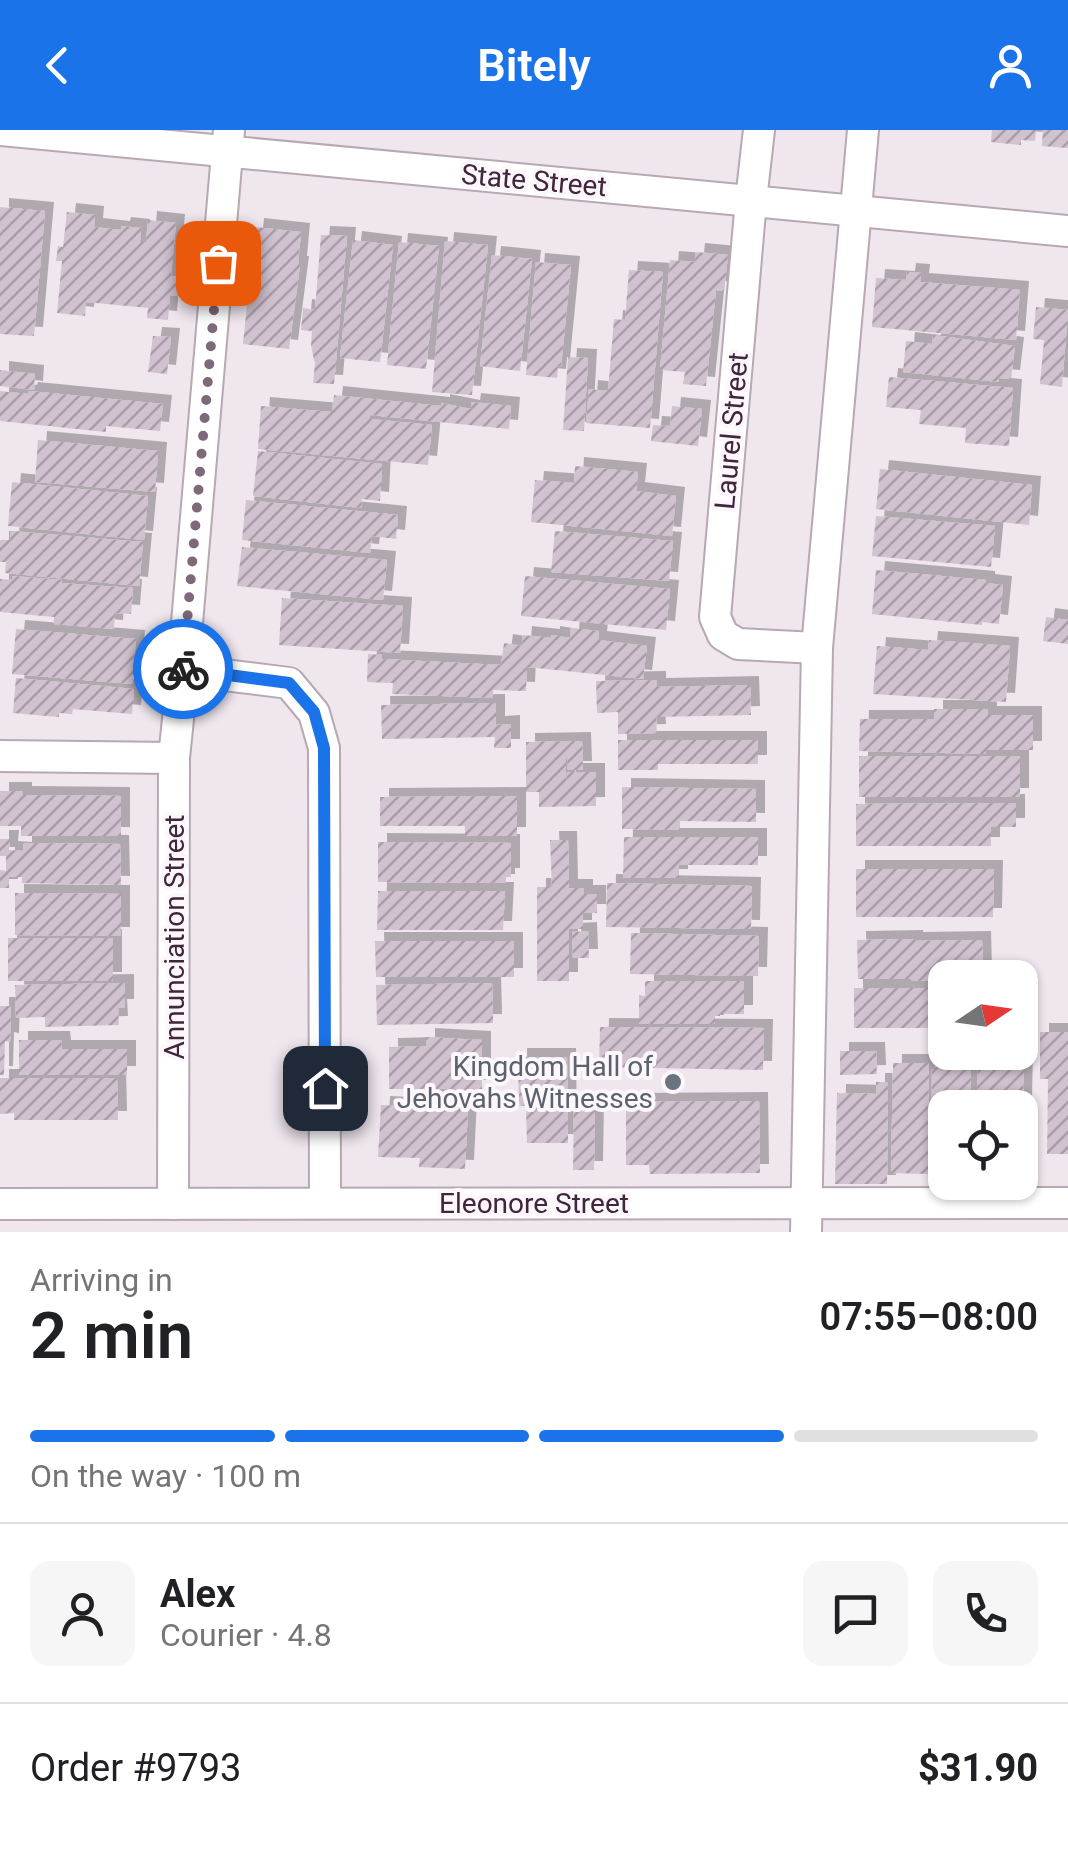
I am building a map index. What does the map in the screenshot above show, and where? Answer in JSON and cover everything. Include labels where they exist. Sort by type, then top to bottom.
[{"type":"street","name":"State Street","points":[[1,130],[228,141],[1068,231]]},
{"type":"street","name":"Laurel Street","points":[[759,130],[715,616],[723,635],[738,644],[817,648]]},
{"type":"street","points":[[806,1217],[817,648],[862,130]]},
{"type":"street","name":"Annunciation Street","points":[[173,1204],[174,758],[228,141]]},
{"type":"street","points":[[182,670],[289,683],[314,712],[324,748],[325,1203]]},
{"type":"street","points":[[0,756],[174,758]]},
{"type":"street","name":"Eleonore Street","points":[[0,1204],[173,1204],[247,1218],[325,1203],[806,1217],[1068,1203]]},
{"type":"building","points":[[992,130],[1036,130],[1035,141],[1021,140],[1021,145],[991,142]]},
{"type":"building","points":[[1043,130],[1068,130],[1068,148],[1042,146]]},
{"type":"building","points":[[0,207],[45,211],[34,336],[0,334]]},
{"type":"building","points":[[67,212],[95,215],[94,227],[141,228],[140,242],[146,242],[148,220],[176,223],[171,276],[186,278],[185,297],[170,295],[168,320],[147,318],[148,308],[86,302],[85,316],[57,313],[62,261],[56,261],[58,246],[63,247]]},
{"type":"building","points":[[255,227],[301,232],[289,349],[243,344]]},
{"type":"building","points":[[321,235],[347,236],[334,384],[313,383],[312,331],[301,330],[303,308],[315,310]]},
{"type":"building","points":[[353,240],[393,245],[380,362],[340,358]]},
{"type":"building","points":[[445,241],[488,245],[472,395],[432,392]]},
{"type":"building","points":[[399,242],[439,246],[426,369],[387,365]]},
{"type":"building","points":[[696,252],[728,255],[724,291],[716,290],[706,386],[683,384],[685,372],[660,370],[670,260],[695,262]]},
{"type":"building","points":[[492,255],[532,259],[520,371],[480,366]]},
{"type":"building","points":[[536,262],[571,265],[557,378],[526,375]]},
{"type":"building","points":[[629,270],[663,272],[650,428],[586,423],[589,389],[608,391],[614,319],[625,320]]},
{"type":"building","points":[[907,272],[921,273],[920,282],[1020,290],[1016,340],[872,327],[876,278],[906,280]]},
{"type":"building","points":[[1036,307],[1068,310],[1062,387],[1040,384],[1044,340],[1033,339]]},
{"type":"building","points":[[933,335],[1015,346],[1011,379],[999,378],[999,382],[903,372],[906,341],[932,344]]},
{"type":"building","points":[[153,336],[171,337],[167,374],[148,372]]},
{"type":"building","points":[[568,357],[588,358],[584,431],[563,430]]},
{"type":"building","points":[[0,370],[35,374],[34,390],[0,386]]},
{"type":"building","points":[[889,377],[1013,388],[1009,446],[965,443],[966,428],[919,424],[921,410],[886,407]]},
{"type":"building","points":[[0,391],[163,404],[160,431],[106,426],[106,432],[0,421]]},
{"type":"building","points":[[334,395],[471,409],[472,402],[511,406],[509,429],[370,415],[370,419],[432,425],[428,465],[258,449],[261,406],[332,412]]},
{"type":"building","points":[[672,406],[702,409],[698,446],[651,441],[653,425],[670,426]]},
{"type":"building","points":[[38,440],[158,451],[155,492],[35,482]]},
{"type":"building","points":[[258,451],[382,464],[380,501],[362,499],[361,508],[253,496]]},
{"type":"building","points":[[575,466],[638,472],[636,491],[676,496],[672,536],[531,522],[535,480],[574,483]]},
{"type":"building","points":[[880,469],[1032,485],[1029,525],[876,509]]},
{"type":"building","points":[[12,482],[148,496],[144,540],[8,526]]},
{"type":"building","points":[[246,500],[398,515],[396,539],[372,536],[370,553],[242,540]]},
{"type":"building","points":[[876,516],[995,526],[991,567],[872,556]]},
{"type":"building","points":[[11,531],[143,542],[139,586],[5,573],[6,562],[0,562],[0,540],[10,540]]},
{"type":"building","points":[[555,531],[673,541],[669,581],[551,572]]},
{"type":"building","points":[[242,547],[387,560],[383,600],[237,586]]},
{"type":"building","points":[[876,570],[1003,585],[999,624],[872,614]]},
{"type":"building","points":[[12,576],[133,588],[131,614],[115,613],[114,629],[54,624],[54,617],[0,612],[0,579],[12,580]]},
{"type":"building","points":[[525,576],[670,589],[666,630],[521,616]]},
{"type":"building","points":[[282,598],[403,606],[400,653],[279,645]]},
{"type":"building","points":[[1046,617],[1068,620],[1068,644],[1043,641]]},
{"type":"building","points":[[571,628],[599,631],[598,640],[647,646],[643,679],[527,667],[526,691],[493,690],[493,698],[392,694],[393,683],[367,682],[368,654],[382,655],[382,659],[501,665],[504,643],[522,646],[523,635],[570,638]]},
{"type":"building","points":[[16,629],[136,639],[132,684],[12,674]]},
{"type":"building","points":[[929,640],[1010,646],[1006,702],[873,694],[877,646],[928,650]]},
{"type":"building","points":[[16,678],[134,689],[132,714],[73,709],[72,714],[59,713],[59,717],[13,713]]},
{"type":"building","points":[[657,680],[657,687],[750,685],[751,715],[656,717],[657,733],[618,734],[618,712],[597,713],[596,681]]},
{"type":"building","points":[[496,703],[496,725],[511,724],[511,748],[494,748],[495,737],[382,739],[381,705]]},
{"type":"building","points":[[934,709],[988,709],[988,715],[1033,715],[1033,750],[986,750],[986,754],[859,751],[860,719],[934,719]]},
{"type":"building","points":[[618,740],[758,740],[758,764],[658,764],[658,770],[618,770]]},
{"type":"building","points":[[582,741],[583,770],[568,770],[566,749],[566,793],[567,772],[596,772],[596,806],[539,807],[539,792],[526,792],[526,742]]},
{"type":"building","points":[[859,756],[1020,756],[1020,797],[859,797]]},
{"type":"building","points":[[622,787],[756,789],[756,822],[680,821],[680,830],[622,829]]},
{"type":"building","points":[[0,791],[23,791],[23,795],[121,796],[121,836],[21,836],[21,826],[0,826]]},
{"type":"building","points":[[517,796],[517,836],[465,836],[465,826],[380,826],[380,797]]},
{"type":"building","points":[[1016,803],[1016,827],[991,827],[991,846],[856,846],[856,804]]},
{"type":"building","points":[[624,837],[758,837],[758,865],[679,865],[679,878],[623,878]]},
{"type":"building","points":[[0,839],[10,839],[9,850],[23,851],[23,843],[120,844],[121,885],[22,883],[22,877],[9,877],[9,888],[0,888],[0,870],[6,871],[6,856],[0,856]]},
{"type":"building","points":[[550,840],[568,840],[569,888],[584,888],[584,894],[597,894],[597,913],[583,913],[583,929],[569,929],[569,981],[537,981],[537,887],[552,887]]},
{"type":"building","points":[[378,842],[511,843],[511,877],[506,877],[506,883],[378,882]]},
{"type":"building","points":[[856,869],[994,869],[993,917],[856,917]]},
{"type":"building","points":[[607,883],[752,886],[751,929],[606,927]]},
{"type":"building","points":[[378,891],[505,891],[503,930],[377,930]]},
{"type":"building","points":[[15,893],[121,894],[121,936],[15,935]]},
{"type":"building","points":[[588,931],[589,958],[573,958],[572,932]]},
{"type":"building","points":[[631,933],[759,936],[758,976],[630,974]]},
{"type":"building","points":[[8,938],[113,938],[113,981],[8,981]]},
{"type":"building","points":[[857,940],[982,940],[983,960],[928,960],[928,980],[858,979]]},
{"type":"building","points":[[375,941],[514,941],[514,977],[376,977]]},
{"type":"building","points":[[645,981],[744,981],[744,1014],[720,1014],[715,1016],[715,1024],[639,1024],[639,995],[645,996]]},
{"type":"building","points":[[125,983],[125,1008],[118,1008],[119,1025],[45,1027],[45,1017],[16,1018],[15,985]]},
{"type":"building","points":[[492,983],[493,1023],[377,1025],[376,985]]},
{"type":"building","points":[[854,988],[928,988],[928,1028],[854,1028]]},
{"type":"building","points":[[0,1006],[11,1006],[4,1075],[0,1075]]},
{"type":"building","points":[[600,1027],[764,1028],[763,1070],[599,1067]]},
{"type":"building","points":[[1040,1032],[1068,1032],[1068,1154],[1047,1154],[1048,1079],[1040,1079]]},
{"type":"building","points":[[426,1037],[482,1040],[482,1089],[389,1089],[389,1047],[426,1046]]},
{"type":"building","points":[[19,1040],[61,1040],[62,1049],[127,1049],[127,1075],[19,1075]]},
{"type":"building","points":[[840,1051],[876,1051],[877,1074],[840,1075]]},
{"type":"building","points":[[518,1057],[567,1057],[568,1143],[527,1143],[526,1106],[519,1106]]},
{"type":"building","points":[[893,1063],[928,1063],[928,1174],[891,1173]]},
{"type":"building","points":[[932,1070],[971,1070],[970,1090],[932,1090]]},
{"type":"building","points":[[978,1070],[1024,1070],[1023,1090],[977,1090]]},
{"type":"building","points":[[0,1078],[117,1078],[118,1120],[14,1120],[14,1113],[0,1114]]},
{"type":"building","points":[[876,1082],[888,1082],[887,1184],[835,1184],[837,1093],[876,1094]]},
{"type":"building","points":[[420,1092],[466,1093],[465,1169],[419,1167],[420,1158],[378,1157],[381,1105],[419,1107]]},
{"type":"building","points":[[759,1101],[760,1173],[650,1174],[649,1165],[626,1165],[626,1102]]},
{"type":"building","points":[[574,1107],[595,1107],[594,1170],[573,1170]]},
{"type":"way so far","points":[[183,669],[218,263]]},
{"type":"place","name":"Kingdom Hall of Jehovahs Witnesses","points":[[673,1082]]},
{"type":"route","points":[[183,669],[289,683],[314,712],[324,748],[325,1088]]}]
